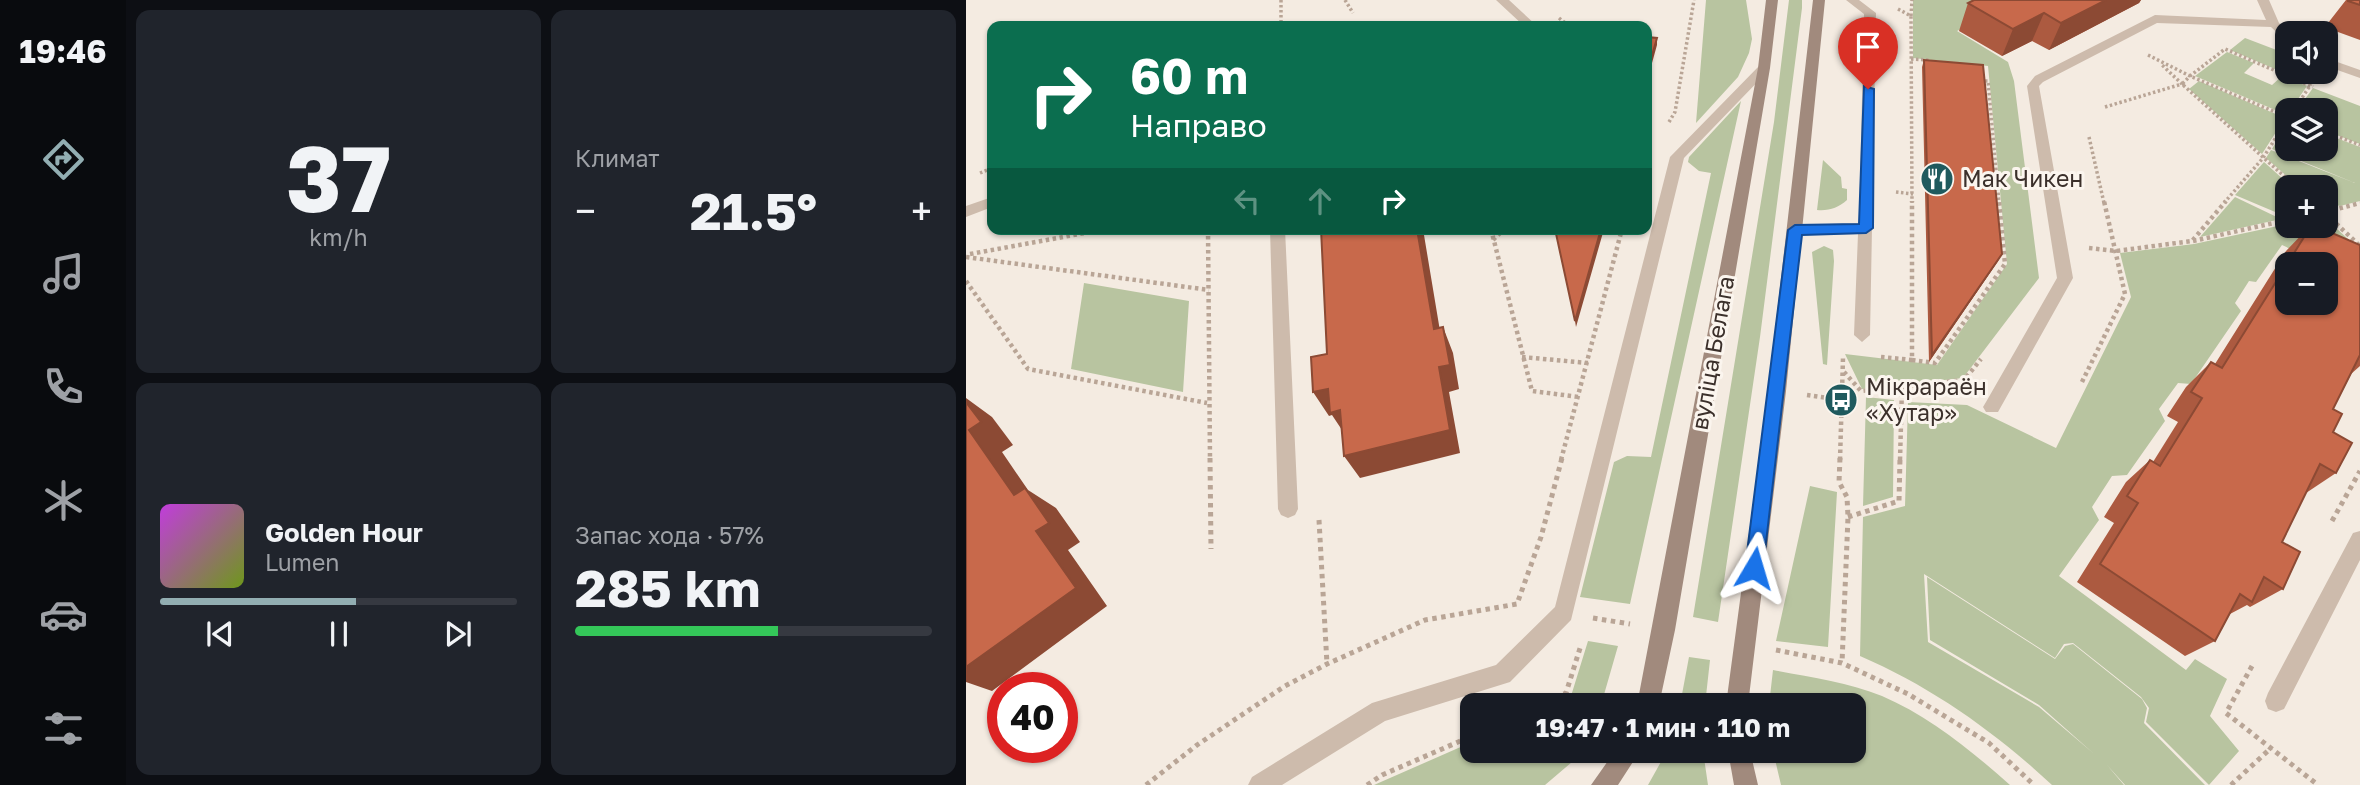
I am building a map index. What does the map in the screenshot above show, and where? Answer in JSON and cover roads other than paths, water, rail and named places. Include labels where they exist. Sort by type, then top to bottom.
[{"type":"street","name":"вуліца Белага","points":[[1651,693],[1764,68],[1772,0]]},
{"type":"street","points":[[1738,693],[1795,230],[1819,0]]},
{"type":"street","points":[[1603,785],[1620,763]]},
{"type":"street","points":[[1741,763],[1746,785]]},
{"type":"lane","points":[[1502,0],[1525,21]]},
{"type":"lane","points":[[1852,0],[1870,13],[1862,335]]},
{"type":"lane","points":[[1992,407],[2062,288],[2066,273],[2033,86],[2039,79],[2155,19],[2274,24],[2263,0]]},
{"type":"lane","points":[[2338,66],[2360,74]]},
{"type":"lane","points":[[1259,785],[1380,711],[1502,674],[1564,613],[1677,157],[1764,68]]},
{"type":"lane","points":[[966,212],[987,204]]},
{"type":"lane","points":[[1795,230],[1866,228]]},
{"type":"lane","points":[[1276,235],[1288,509]]},
{"type":"lane","points":[[2276,701],[2360,540]]},
{"type":"place","name":"Мак Чикен","points":[[1937,179]]},
{"type":"place","name":"Мікрараён «Хутар»","points":[[1841,400]]}]
